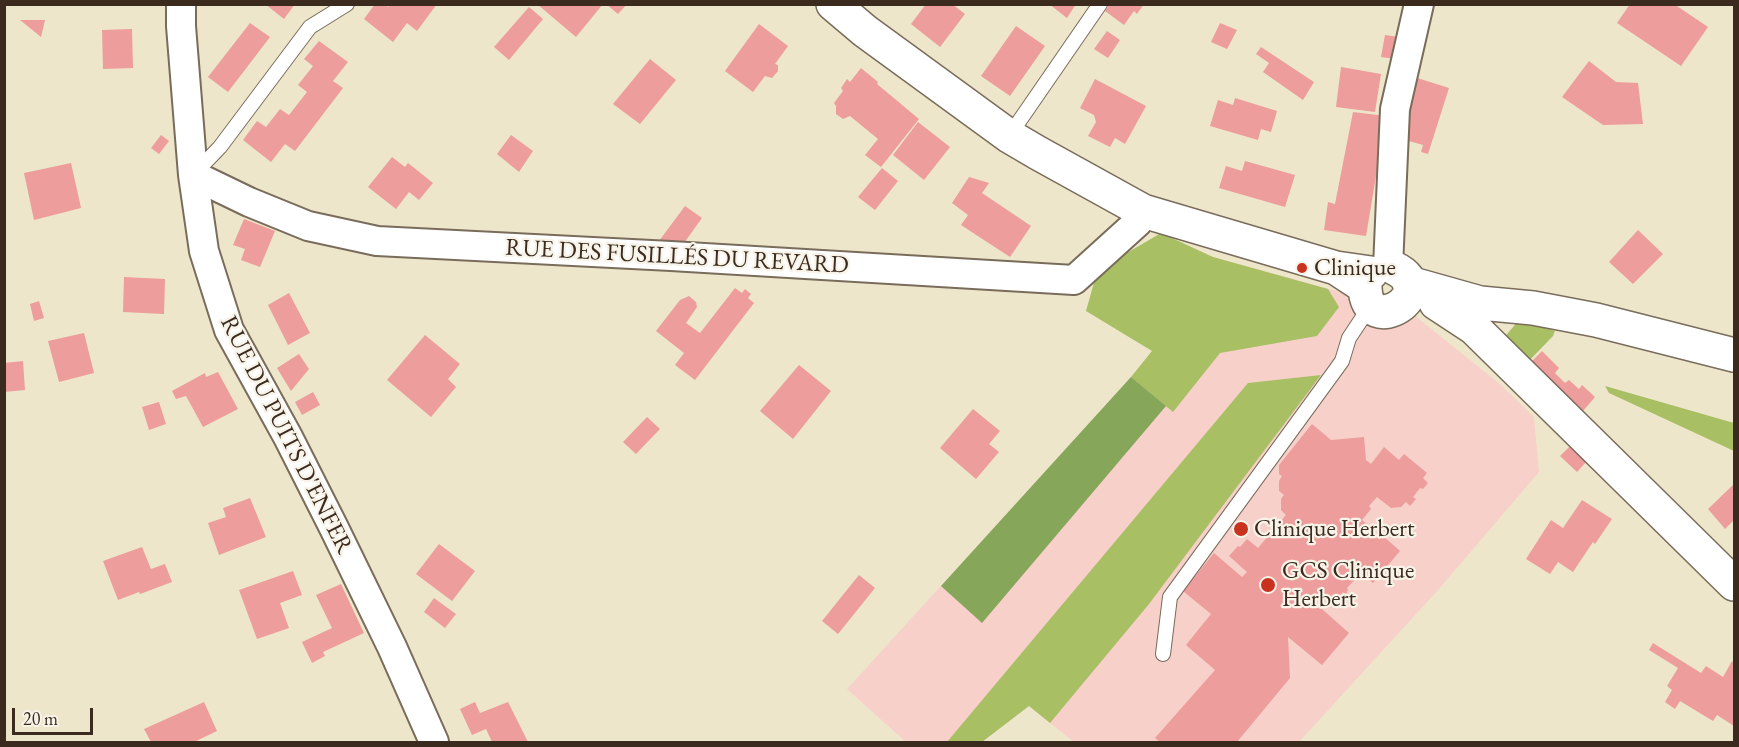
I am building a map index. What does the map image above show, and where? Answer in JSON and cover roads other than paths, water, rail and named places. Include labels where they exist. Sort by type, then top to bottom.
[{"type":"main road","points":[[833,4],[865,31],[1009,136],[1143,211],[1335,268],[1394,288],[1474,328],[1734,585]]},
{"type":"main road","points":[[1394,288],[1480,303],[1533,308],[1596,320],[1734,355]]},
{"type":"street","name":"RUE DU PUITS D'ENFER","points":[[181,4],[193,175],[204,251],[229,330],[288,437],[334,528],[397,657],[434,742]]},
{"type":"street","points":[[1394,288],[1395,110],[1419,4]]},
{"type":"street","name":"RUE DES FUSILLÉS DU REVARD","points":[[193,175],[249,202],[308,226],[377,241],[671,255],[1074,280],[1138,222],[1143,211]]},
{"type":"lane","points":[[193,175],[220,147],[310,27],[347,4]]},
{"type":"lane","points":[[1009,136],[1100,4]]},
{"type":"lane","points":[[1163,654],[1170,597],[1342,361],[1349,338],[1394,288]]},
{"type":"place","name":"Clinique","points":[[1302,268]]},
{"type":"place","name":"Clinique Herbert","points":[[1241,529]]},
{"type":"place","name":"GCS Clinique Herbert","points":[[1268,585]]}]
